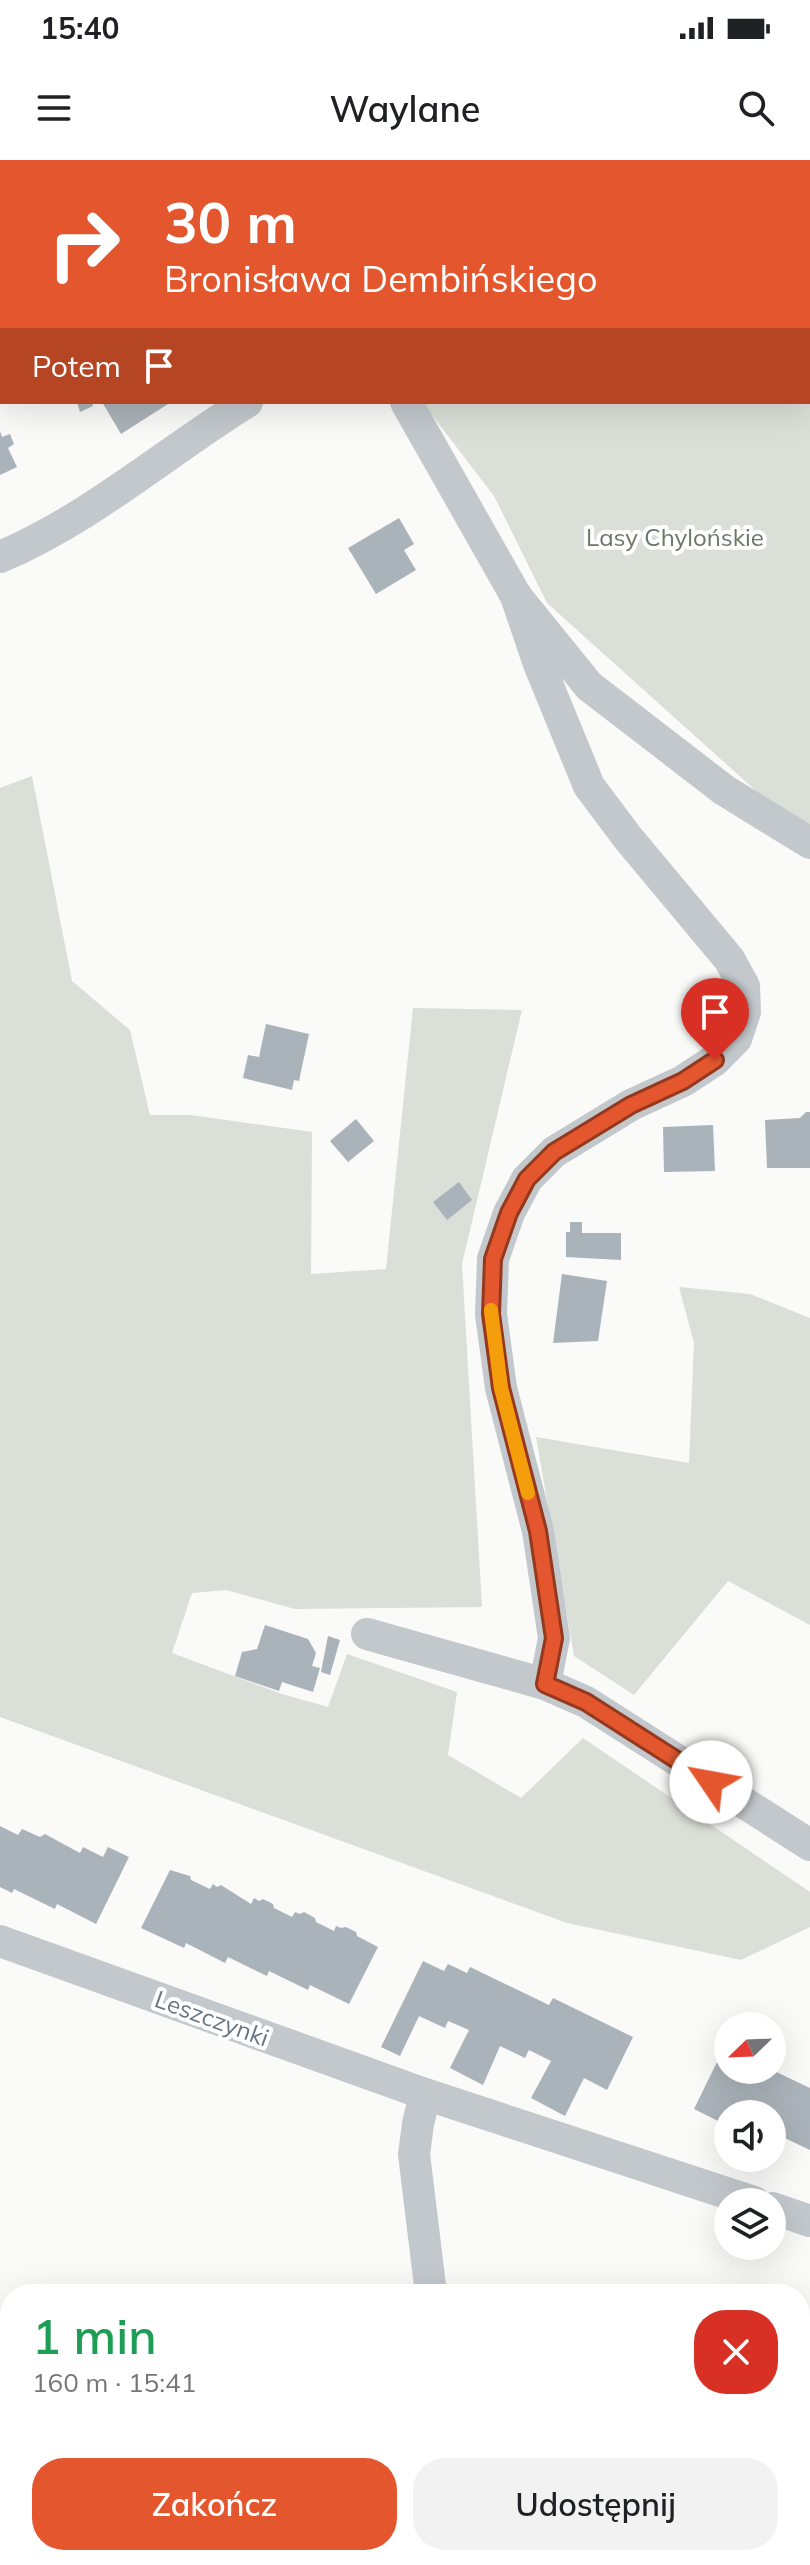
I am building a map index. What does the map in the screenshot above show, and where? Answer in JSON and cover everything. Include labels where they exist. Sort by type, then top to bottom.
[{"type":"street","points":[[0,557],[39,540],[244,404]]},
{"type":"street","points":[[407,404],[516,596],[589,686],[724,790],[810,843]]},
{"type":"street","points":[[516,596],[539,664],[589,786],[729,959],[744,986],[745,1012],[736,1039],[715,1060],[683,1081],[631,1105],[554,1152],[527,1179],[509,1213],[493,1259],[491,1314],[501,1388],[538,1531],[554,1638],[545,1684]]},
{"type":"street","points":[[367,1634],[545,1684],[586,1702],[810,1845]]},
{"type":"street","name":"Leszczynki","points":[[0,1941],[425,2094],[714,2189]]},
{"type":"street","points":[[425,2094],[414,2154],[430,2284]]},
{"type":"street","points":[[786,2213],[810,2221]]},
{"type":"green space","name":"Lasy Chylońskie","points":[[424,404],[810,404],[810,832],[784,816],[547,603],[494,496]]},
{"type":"green space","points":[[32,776],[72,981],[130,1030],[150,1115],[191,1115],[312,1132],[311,1274],[386,1269],[413,1008],[522,1010],[462,1264],[482,1607],[295,1609],[226,1590],[192,1593],[172,1653],[282,1694],[328,1707],[347,1654],[457,1692],[448,1755],[521,1798],[583,1738],[810,1892],[810,1927],[741,1960],[567,1923],[0,1717],[0,788]]},
{"type":"green space","points":[[679,1287],[750,1294],[810,1318],[810,1625],[728,1581],[634,1695],[574,1656],[536,1437],[689,1463],[694,1343]]},
{"type":"building","points":[[78,404],[92,404],[93,406],[80,412]]},
{"type":"building","points":[[103,404],[168,404],[121,434]]},
{"type":"building","points":[[0,431],[2,437],[10,434],[14,444],[8,448],[17,467],[0,475]]},
{"type":"building","points":[[399,518],[414,544],[404,550],[416,570],[376,594],[348,548]]},
{"type":"building","points":[[266,1024],[309,1034],[299,1081],[294,1080],[292,1090],[243,1078],[248,1055],[259,1057]]},
{"type":"building","points":[[810,1112],[810,1168],[767,1168],[765,1120],[800,1118]]},
{"type":"building","points":[[356,1119],[374,1141],[348,1162],[330,1141]]},
{"type":"building","points":[[713,1125],[715,1171],[664,1172],[663,1127]]},
{"type":"building","points":[[459,1182],[472,1200],[447,1220],[433,1202]]},
{"type":"building","points":[[570,1222],[582,1222],[582,1233],[621,1233],[621,1260],[566,1257],[566,1232],[570,1232]]},
{"type":"building","points":[[562,1274],[607,1281],[598,1341],[553,1343]]},
{"type":"building","points":[[265,1625],[308,1639],[316,1653],[312,1666],[320,1668],[313,1692],[282,1682],[279,1691],[235,1676],[242,1652],[257,1649]]},
{"type":"building","points":[[328,1636],[340,1640],[330,1675],[321,1672]]},
{"type":"building","points":[[0,1826],[18,1835],[22,1829],[40,1837],[45,1834],[80,1853],[83,1847],[103,1857],[108,1847],[129,1857],[96,1924],[57,1904],[55,1909],[14,1889],[12,1893],[0,1887]]},
{"type":"building","points":[[170,1870],[190,1876],[191,1880],[210,1889],[213,1884],[217,1887],[221,1885],[251,1904],[254,1898],[259,1901],[263,1899],[292,1917],[295,1912],[304,1912],[334,1931],[336,1926],[346,1927],[378,1947],[349,2004],[310,1985],[308,1990],[269,1971],[267,1976],[228,1957],[225,1963],[186,1943],[184,1948],[141,1928]]},
{"type":"building","points":[[423,1961],[444,1971],[448,1964],[467,1973],[470,1967],[549,2005],[553,1998],[633,2037],[607,2090],[584,2078],[565,2116],[531,2098],[551,2061],[529,2050],[525,2058],[500,2046],[483,2085],[450,2068],[469,2030],[448,2021],[445,2028],[419,2016],[400,2056],[381,2047]]},
{"type":"building","points":[[714,2068],[714,2084],[786,2084],[786,2077],[810,2088],[810,2150],[786,2139],[786,2100],[714,2100],[714,2119],[694,2109]]},
{"type":"slow traffic","points":[[491,1310],[501,1388],[528,1493]]},
{"type":"route","points":[[711,1782],[586,1702],[545,1684],[554,1638],[538,1531],[501,1388],[491,1314],[493,1259],[509,1213],[527,1179],[554,1152],[631,1105],[683,1081],[715,1060]]}]
